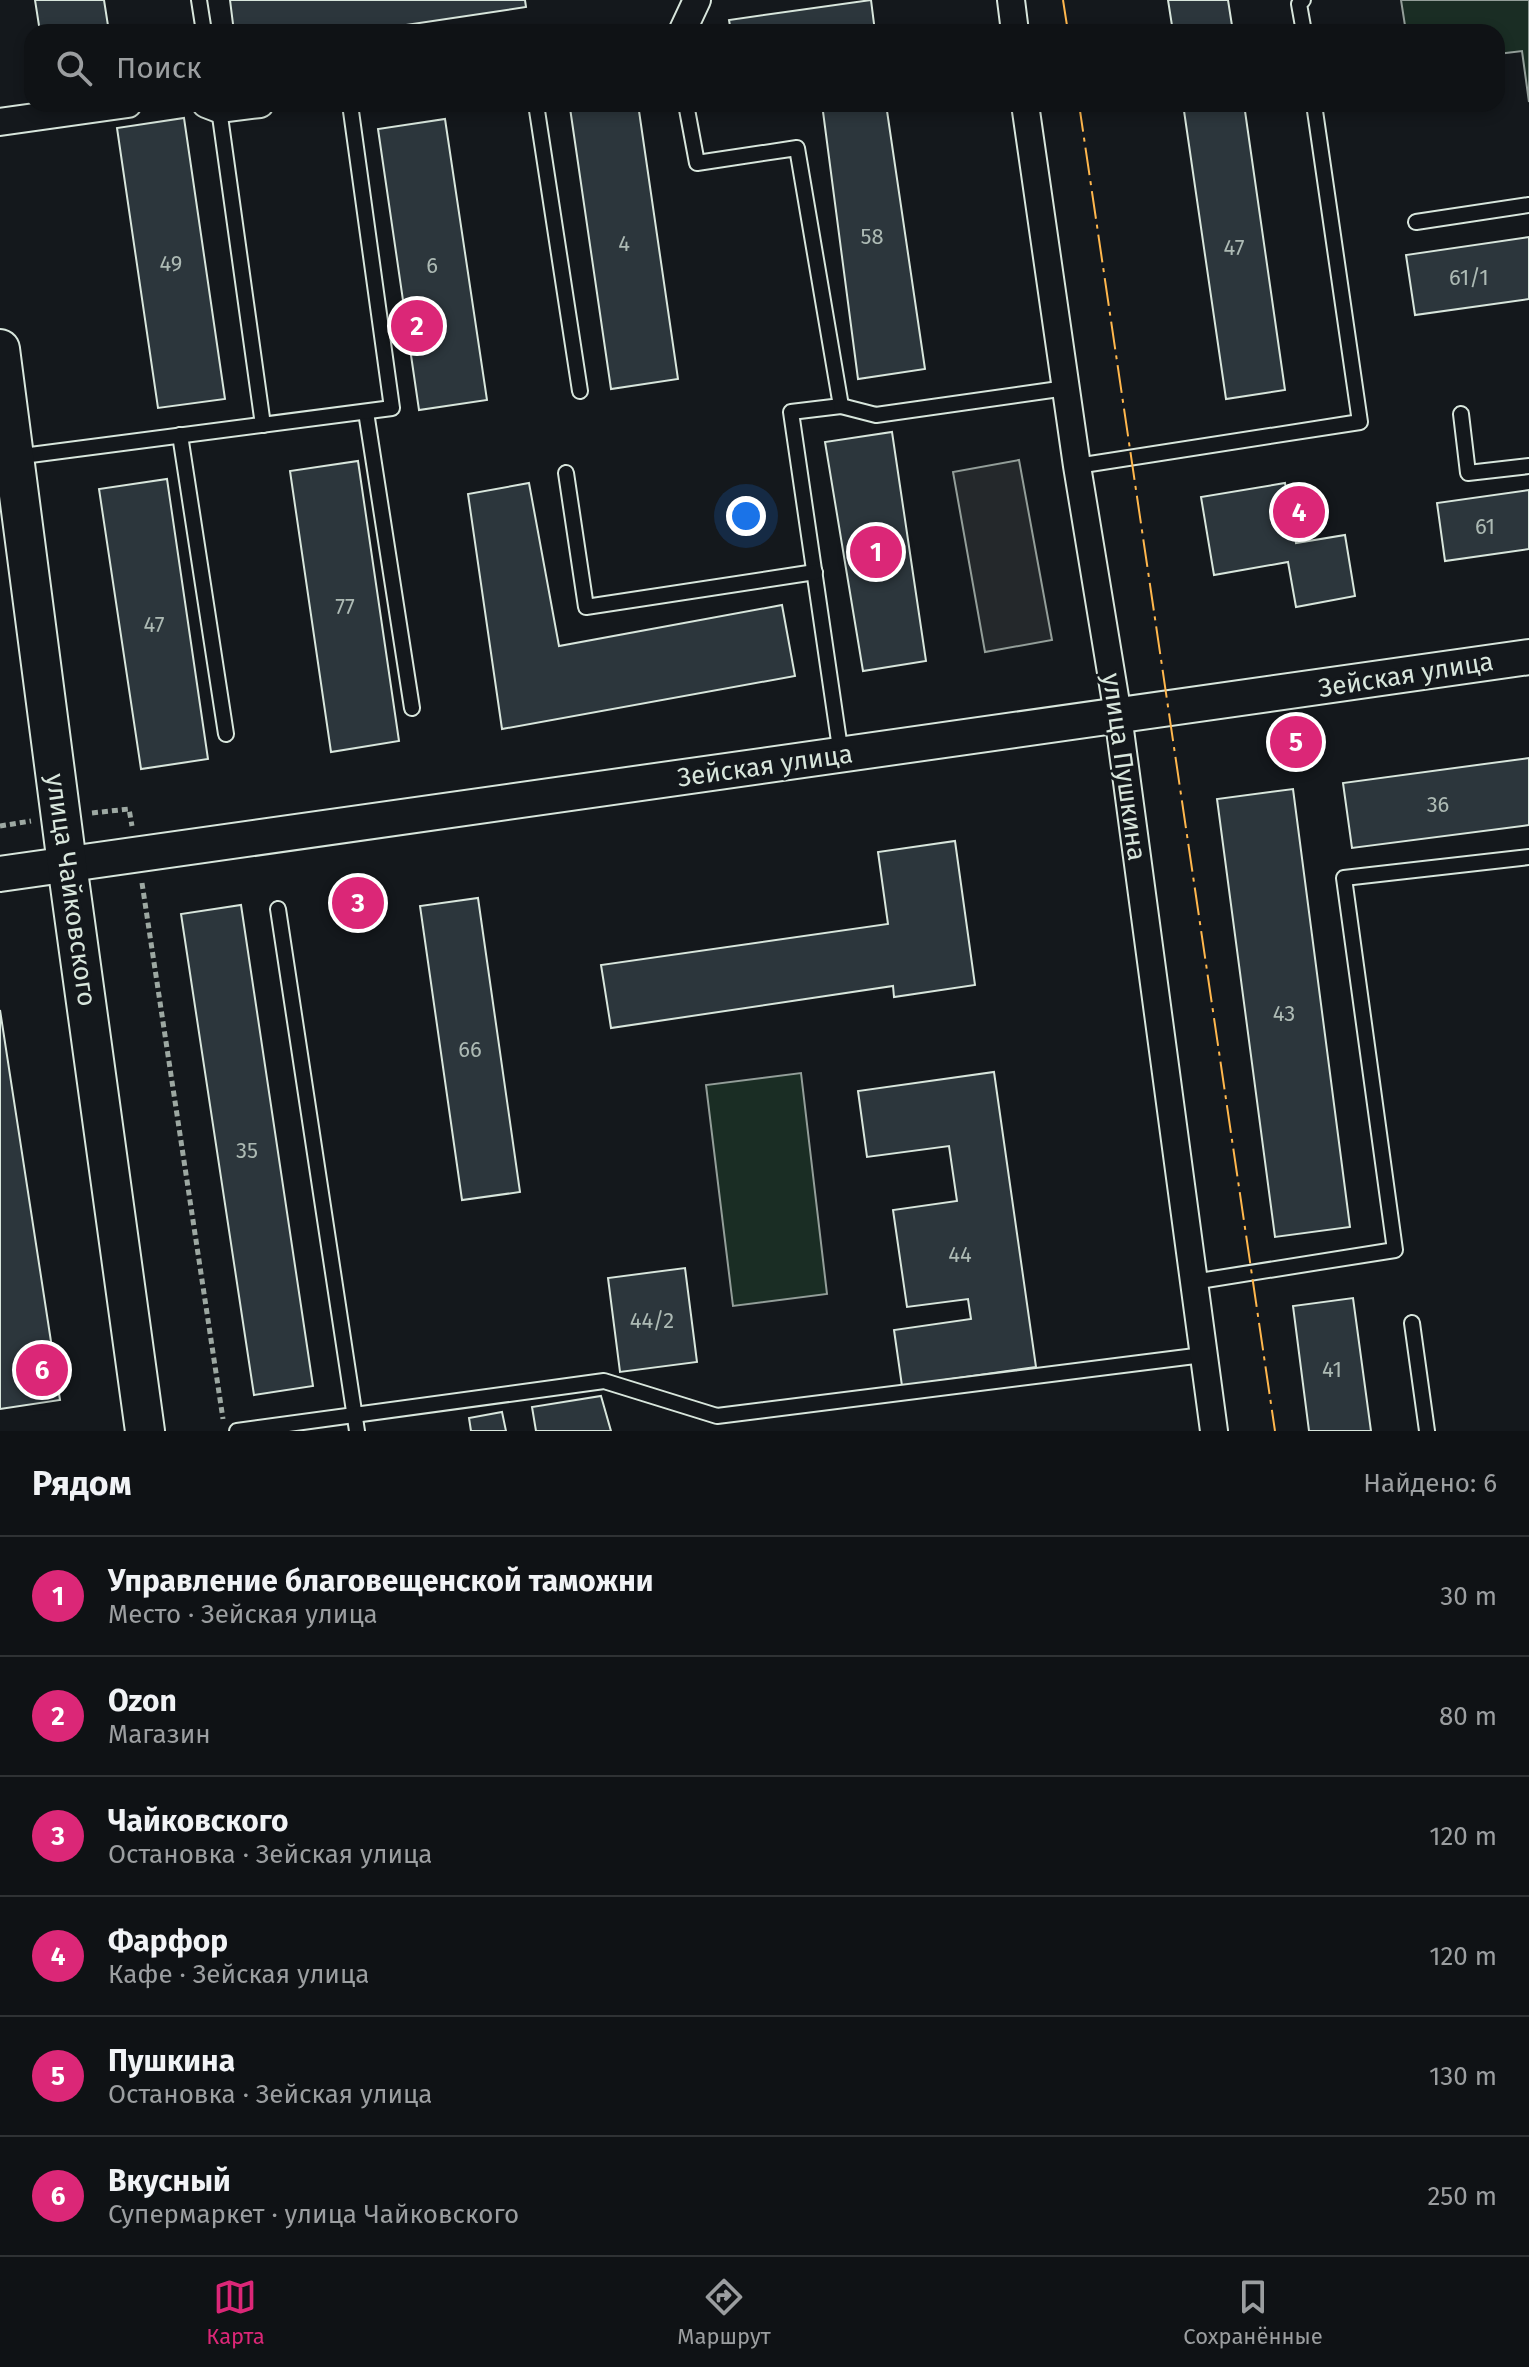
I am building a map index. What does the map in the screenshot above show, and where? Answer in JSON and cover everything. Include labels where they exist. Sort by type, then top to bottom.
[{"type":"main road","name":"улица Чайковского","points":[[0,349],[145,1431]]},
{"type":"street","points":[[686,24],[697,0]]},
{"type":"street","points":[[1011,0],[1014,24]]},
{"type":"street","points":[[0,122],[71,112]]},
{"type":"street","name":"улица Пушкина","points":[[1026,112],[1077,466],[1118,715],[1214,1431]]},
{"type":"street","name":"Зейская улица","points":[[0,874],[1529,657]]},
{"type":"lane","points":[[199,0],[203,24]]},
{"type":"lane","points":[[1303,0],[1299,4],[1303,24]]},
{"type":"lane","points":[[213,112],[263,425]]},
{"type":"lane","points":[[15,457],[392,408],[351,112]]},
{"type":"lane","points":[[537,112],[580,391]]},
{"type":"lane","points":[[687,112],[697,163],[797,148],[841,406]]},
{"type":"lane","points":[[1077,466],[1360,422],[1315,112]]},
{"type":"lane","points":[[1416,222],[1529,205]]},
{"type":"lane","points":[[841,755],[791,412],[841,406],[876,415],[1066,388]]},
{"type":"lane","points":[[366,412],[412,708]]},
{"type":"lane","points":[[1461,414],[1468,473],[1529,466]]},
{"type":"lane","points":[[180,435],[226,734]]},
{"type":"lane","points":[[566,473],[586,607],[815,572]]},
{"type":"lane","points":[[1193,1282],[1395,1250],[1344,878],[1529,857]]},
{"type":"lane","points":[[278,909],[357,1431]]},
{"type":"lane","points":[[1412,1323],[1427,1431]]},
{"type":"lane","points":[[237,1431],[604,1381],[717,1416],[1203,1355]]},
{"type":"path","points":[[0,826],[129,809],[225,1431]]},
{"type":"green space","points":[[1401,0],[1529,0],[1529,102],[1522,51],[1505,53],[1505,24],[1405,24]]},
{"type":"green space","points":[[801,1073],[827,1294],[733,1306],[706,1085]]},
{"type":"shaded area","points":[[1019,460],[1052,640],[985,652],[953,472]]},
{"type":"building","points":[[35,0],[104,0],[108,24],[39,24]]},
{"type":"building","points":[[230,0],[525,0],[526,7],[412,24],[233,24]]},
{"type":"building","points":[[871,0],[874,24],[730,24],[729,20]]},
{"type":"building","points":[[1168,0],[1228,0],[1232,24],[1172,24]]},
{"type":"building","points":[[571,112],[639,112],[678,379],[611,389]]},
{"type":"building","points":[[823,112],[887,112],[925,369],[858,379]]},
{"type":"building","points":[[1184,112],[1245,112],[1285,390],[1226,399]]},
{"type":"building","points":[[184,118],[225,399],[158,408],[117,128]]},
{"type":"building","points":[[445,119],[487,400],[419,410],[378,129]]},
{"type":"building","points":[[1529,237],[1529,299],[1415,315],[1406,255]]},
{"type":"building","points":[[892,432],[926,661],[863,671],[825,442]]},
{"type":"building","points":[[358,461],[399,741],[331,752],[290,471]]},
{"type":"building","points":[[167,479],[208,759],[141,769],[99,489]]},
{"type":"building","points":[[529,483],[559,646],[782,605],[795,676],[502,729],[468,494]]},
{"type":"building","points":[[1285,483],[1296,543],[1345,535],[1355,596],[1296,607],[1288,562],[1214,575],[1201,497]]},
{"type":"building","points":[[1529,490],[1529,549],[1445,561],[1437,503]]},
{"type":"building","points":[[1529,758],[1529,825],[1352,848],[1343,783]]},
{"type":"building","points":[[1293,789],[1350,1227],[1275,1237],[1217,799]]},
{"type":"building","points":[[955,841],[975,985],[894,997],[893,986],[611,1028],[601,965],[888,924],[878,852]]},
{"type":"building","points":[[478,898],[520,1192],[462,1200],[420,906]]},
{"type":"building","points":[[241,905],[313,1386],[254,1395],[181,914]]},
{"type":"building","points":[[0,1010],[60,1400],[0,1409]]},
{"type":"building","points":[[994,1072],[1036,1367],[902,1386],[894,1330],[971,1319],[968,1299],[907,1307],[893,1210],[957,1201],[949,1146],[867,1157],[858,1091]]},
{"type":"building","points":[[685,1268],[697,1362],[620,1372],[608,1278]]},
{"type":"building","points":[[1353,1298],[1371,1431],[1309,1431],[1293,1306]]},
{"type":"building","points":[[601,1396],[611,1431],[536,1431],[532,1407]]},
{"type":"building","points":[[502,1412],[506,1431],[471,1431],[469,1418]]},
{"type":"power","points":[[1063,0],[1067,24]]},
{"type":"power","points":[[1080,112],[1275,1431]]},
{"type":"place","name":"Ozon","points":[[417,326]]},
{"type":"place","name":"Фарфор","points":[[1299,512]]},
{"type":"place","name":"Управление благовещенской таможни","points":[[876,552]]},
{"type":"place","name":"Пушкина","points":[[1296,742]]},
{"type":"place","name":"Чайковского","points":[[358,903]]},
{"type":"place","name":"Вкусный","points":[[42,1370]]}]
